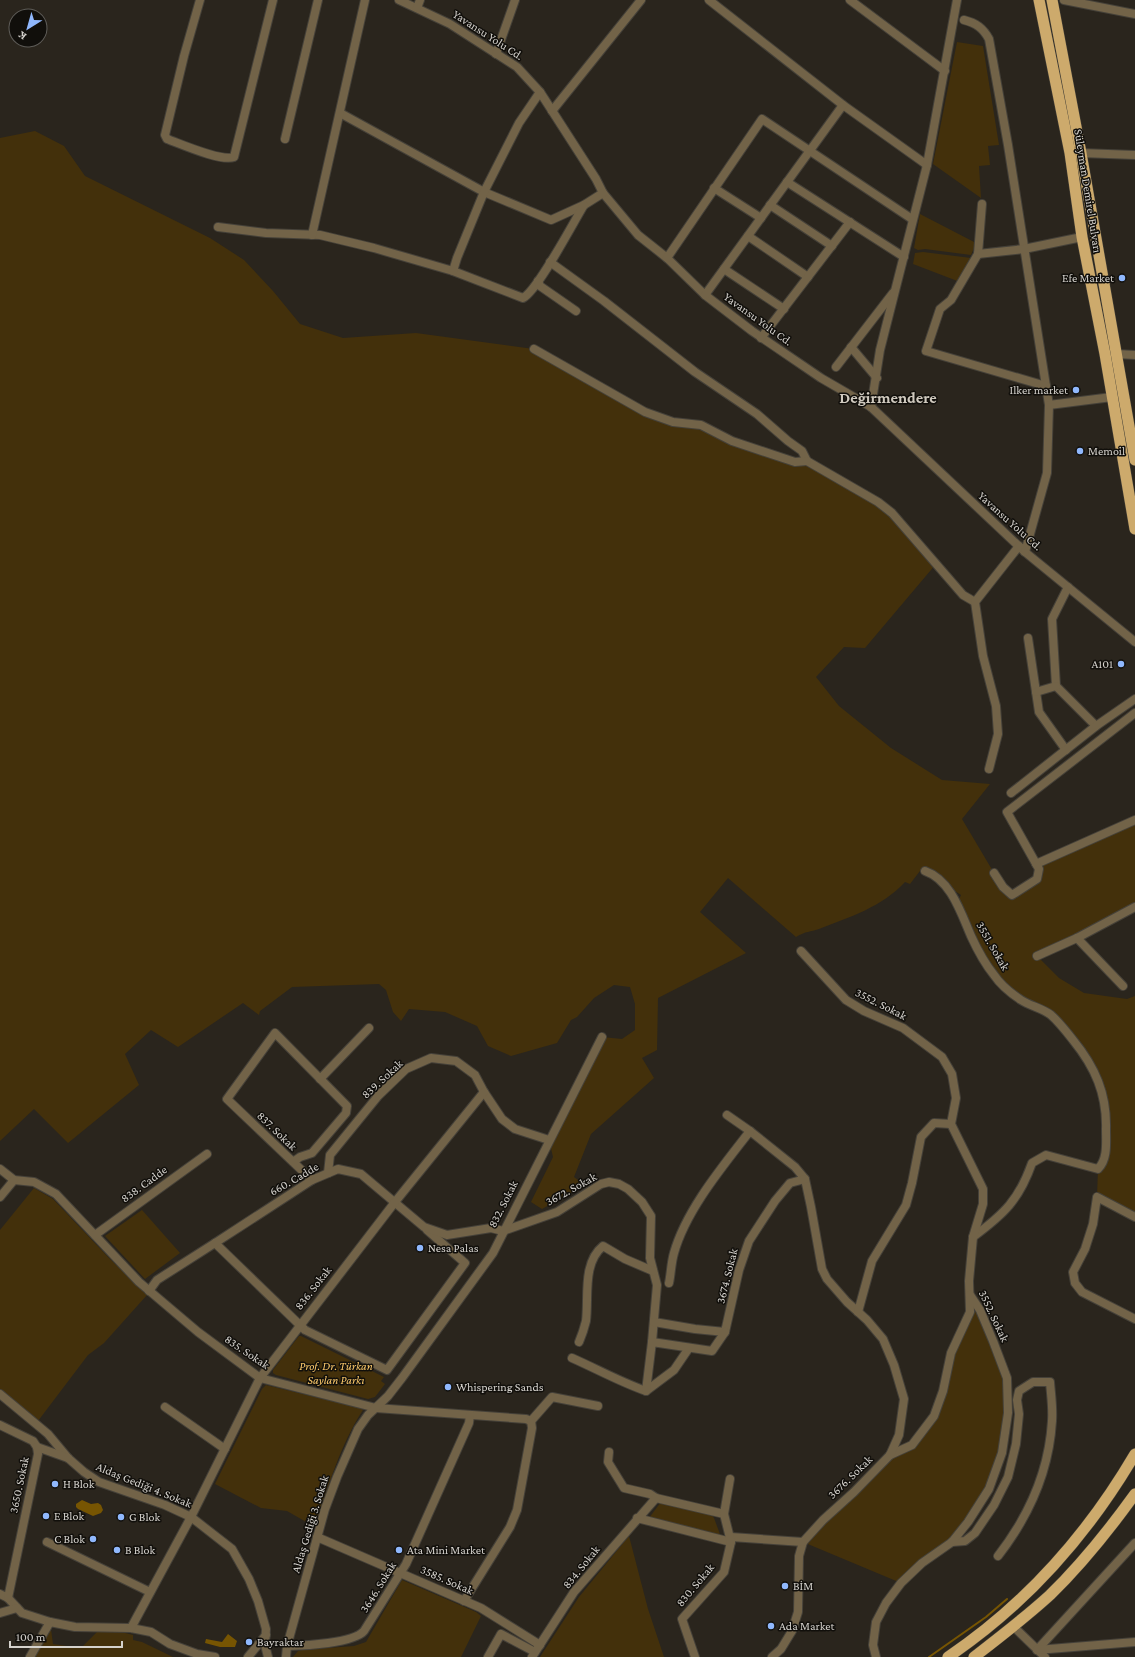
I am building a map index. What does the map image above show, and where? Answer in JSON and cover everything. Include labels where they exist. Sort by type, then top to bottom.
[{"type":"highway","name":"Süleyman Demirel Bulvarı","points":[[1039,0],[1070,153],[1082,237],[1135,529]]},
{"type":"highway","name":"Süleyman Demirel Bulvarı","points":[[1052,0],[1081,153],[1135,460]]},
{"type":"highway","points":[[948,1657],[1005,1614],[1034,1587],[1069,1549],[1095,1516],[1135,1454]]},
{"type":"highway","points":[[974,1657],[1014,1627],[1084,1560],[1112,1527],[1135,1494]]},
{"type":"street","points":[[200,0],[184,56],[165,135],[167,139],[188,147],[229,159],[234,156],[273,0]]},
{"type":"street","points":[[286,139],[318,0]]},
{"type":"street","points":[[312,235],[365,0]]},
{"type":"street","name":"Yavansu Yolu Cd.","points":[[399,0],[450,24],[517,67],[540,92],[596,179],[603,193],[638,235],[667,258],[705,295],[761,338],[821,378],[872,407],[1018,546],[1133,639]]},
{"type":"street","points":[[417,8],[420,0]]},
{"type":"street","points":[[496,54],[515,0]]},
{"type":"street","points":[[552,111],[641,0]]},
{"type":"street","points":[[709,0],[843,105],[927,165]]},
{"type":"street","points":[[850,0],[945,71]]},
{"type":"street","points":[[872,407],[880,350],[904,257],[912,219],[927,165],[945,71],[956,0]]},
{"type":"street","points":[[1064,0],[1135,14]]},
{"type":"street","points":[[964,20],[972,22],[984,30],[989,39],[1008,145],[1049,405],[1047,472],[1025,552]]},
{"type":"street","points":[[454,271],[457,258],[484,192],[519,123],[540,92]]},
{"type":"street","points":[[705,295],[843,105]]},
{"type":"street","points":[[340,113],[484,192],[551,220],[584,205],[603,193]]},
{"type":"street","points":[[667,258],[762,119],[912,219]]},
{"type":"street","points":[[1081,153],[1135,155]]},
{"type":"street","points":[[787,182],[904,257]]},
{"type":"street","points":[[714,188],[761,218]]},
{"type":"street","points":[[982,204],[978,254],[951,300],[940,309],[926,351],[1046,386]]},
{"type":"street","points":[[218,226],[266,233],[320,236],[374,248],[454,271],[523,298],[528,296],[538,281],[584,205]]},
{"type":"street","points":[[770,205],[832,246]]},
{"type":"street","points":[[761,338],[850,222]]},
{"type":"street","points":[[748,236],[808,277]]},
{"type":"street","points":[[978,254],[1024,249],[1082,237]]},
{"type":"street","points":[[550,262],[604,301],[695,372],[757,414],[802,451],[807,461],[878,502],[892,513],[963,595],[975,602]]},
{"type":"street","points":[[724,269],[784,309]]},
{"type":"street","points":[[538,281],[540,286],[576,311]]},
{"type":"street","points":[[836,367],[895,290]]},
{"type":"street","points":[[851,347],[877,378]]},
{"type":"street","points":[[534,349],[645,412],[674,422],[701,425],[732,441],[795,462],[807,461]]},
{"type":"street","points":[[1117,354],[1135,355]]},
{"type":"street","points":[[1049,405],[1112,397]]},
{"type":"street","points":[[989,769],[998,734],[996,706],[983,656],[975,602],[1018,546]]},
{"type":"street","points":[[1068,587],[1052,619],[1056,686],[1096,726]]},
{"type":"street","points":[[1028,638],[1039,712],[1066,750]]},
{"type":"street","points":[[1036,692],[1056,686]]},
{"type":"street","points":[[1011,793],[1096,726],[1135,699]]},
{"type":"street","points":[[994,873],[1003,887],[1012,895],[1037,879],[1039,869],[1007,812],[1135,713]]},
{"type":"street","points":[[1036,864],[1135,820]]},
{"type":"street","name":"3551. Sokak","points":[[925,871],[933,873],[946,886],[957,904],[972,938],[994,976],[1020,999],[1050,1015],[1065,1029],[1086,1055],[1093,1067],[1104,1097],[1106,1148],[1103,1164],[1098,1169],[1046,1155],[1032,1163],[1026,1180],[1015,1200],[994,1222],[973,1237]]},
{"type":"street","points":[[1037,956],[1077,938],[1135,907]]},
{"type":"street","points":[[1077,938],[1122,986]]},
{"type":"street","name":"3552. Sokak","points":[[800,951],[846,1000],[864,1011],[902,1028],[942,1057],[952,1074],[956,1098],[951,1124],[983,1189],[983,1204],[973,1237],[969,1294],[980,1310],[1007,1378],[1008,1413],[1002,1453],[989,1490],[968,1522],[952,1542],[922,1563],[901,1583],[886,1603],[876,1622],[873,1645],[876,1657]]},
{"type":"street","points":[[293,1162],[300,1157],[312,1153],[346,1113],[347,1106],[320,1079],[369,1028]]},
{"type":"street","name":"837. Sokak","points":[[312,1180],[226,1099],[275,1034],[320,1079]]},
{"type":"street","name":"832. Sokak","points":[[376,1408],[402,1378],[493,1253],[502,1232],[602,1037]]},
{"type":"street","name":"839. Sokak","points":[[328,1173],[330,1155],[378,1096],[406,1069],[431,1058],[456,1061],[475,1075],[484,1092],[502,1119],[514,1129],[549,1140]]},
{"type":"street","name":"836. Sokak","points":[[131,1628],[191,1517],[260,1378],[395,1202],[484,1092]]},
{"type":"street","points":[[727,1115],[750,1131],[795,1167],[805,1179]]},
{"type":"street","points":[[858,1312],[872,1262],[906,1205],[921,1137],[934,1123],[951,1124]]},
{"type":"street","points":[[669,1284],[674,1253],[688,1220],[713,1179],[750,1131]]},
{"type":"street","name":"838. Cadde","points":[[95,1235],[207,1154]]},
{"type":"street","points":[[0,1169],[14,1180],[0,1197]]},
{"type":"street","name":"660. Cadde","points":[[149,1291],[157,1280],[312,1180],[338,1169],[361,1174],[424,1227],[447,1235],[491,1228],[502,1232]]},
{"type":"street","name":"3676. Sokak","points":[[772,1657],[780,1649],[792,1631],[798,1612],[799,1556],[803,1542],[822,1520],[854,1492],[890,1455],[899,1435],[904,1399],[894,1365],[884,1339],[847,1302],[828,1279],[822,1269],[805,1179]]},
{"type":"street","name":"3674. Sokak","points":[[725,1332],[739,1270],[749,1241],[775,1201],[790,1183],[805,1179]]},
{"type":"street","name":"835. Sokak","points":[[14,1180],[34,1182],[56,1194],[139,1282],[198,1332],[260,1378],[376,1408],[530,1420]]},
{"type":"street","name":"3672. Sokak","points":[[502,1232],[557,1212],[600,1184],[609,1182],[620,1184],[636,1194],[651,1216],[650,1258],[657,1286],[646,1391]]},
{"type":"street","points":[[1135,1217],[1097,1197],[1093,1224],[1086,1249],[1073,1272],[1075,1283],[1082,1292],[1135,1320]]},
{"type":"street","points":[[215,1243],[305,1330],[387,1370],[465,1263],[424,1227]]},
{"type":"street","points":[[579,1342],[586,1320],[591,1264],[598,1251],[603,1246],[625,1259],[654,1271]]},
{"type":"street","points":[[890,1455],[912,1445],[934,1416],[943,1391],[951,1353],[970,1312],[969,1294]]},
{"type":"street","points":[[652,1342],[712,1351],[725,1332],[654,1322]]},
{"type":"street","points":[[572,1358],[610,1375],[624,1384],[646,1391],[674,1370],[689,1348]]},
{"type":"street","points":[[952,1542],[965,1541],[975,1533],[994,1505],[1008,1477],[1016,1444],[1020,1414],[1017,1400],[1019,1391],[1033,1382],[1050,1382],[1052,1421],[1048,1453],[1040,1480],[1034,1500],[1027,1513],[1013,1537],[998,1556]]},
{"type":"street","name":"Aldaş Gediği 4. Sokak","points":[[0,1394],[48,1434],[68,1458],[84,1472],[99,1482],[165,1505],[191,1517],[232,1549],[241,1564],[258,1601],[266,1629],[268,1657]]},
{"type":"street","points":[[464,1601],[510,1527],[517,1510],[532,1428],[530,1420],[552,1397],[598,1406]]},
{"type":"street","points":[[361,1404],[367,1409],[368,1415]]},
{"type":"street","points":[[165,1407],[225,1448]]},
{"type":"street","name":"Aldaş Gediği 3. Sokak","points":[[286,1657],[287,1646],[325,1509],[358,1429],[368,1415],[376,1408]]},
{"type":"street","name":"3646. Sokak","points":[[287,1646],[300,1646],[349,1640],[361,1635],[401,1573],[469,1423],[470,1415]]},
{"type":"street","points":[[0,1425],[33,1441],[37,1447],[68,1458]]},
{"type":"street","points":[[896,1441],[904,1449]]},
{"type":"street","name":"3650. Sokak","points":[[4,1596],[38,1454],[37,1447]]},
{"type":"street","points":[[609,1452],[608,1462],[624,1488],[650,1494],[656,1498],[724,1514]]},
{"type":"street","points":[[730,1479],[724,1514],[731,1540]]},
{"type":"street","name":"834. Sokak","points":[[534,1655],[574,1592],[656,1498]]},
{"type":"street","points":[[638,1518],[731,1540],[803,1542]]},
{"type":"street","name":"3585. Sokak","points":[[317,1536],[481,1608],[540,1645]]},
{"type":"street","name":"830. Sokak","points":[[695,1657],[682,1619],[724,1572],[731,1540]]},
{"type":"street","points":[[47,1542],[150,1592]]},
{"type":"street","points":[[1038,1650],[1135,1543]]},
{"type":"street","points":[[4,1596],[22,1613],[50,1622],[74,1627],[131,1628],[151,1632],[170,1644],[197,1654],[215,1657]]},
{"type":"street","points":[[0,1613],[17,1608]]},
{"type":"street","points":[[30,1657],[50,1622]]},
{"type":"street","points":[[1014,1627],[1045,1657]]},
{"type":"street","points":[[488,1657],[501,1634],[534,1655]]},
{"type":"street","points":[[248,1657],[266,1635]]},
{"type":"street","points":[[1038,1650],[1135,1642]]},
{"type":"green space","points":[[957,42],[983,46],[999,145],[988,146],[990,165],[979,166],[981,198],[933,164]]},
{"type":"green space","points":[[35,131],[64,146],[85,176],[210,238],[244,260],[273,291],[300,324],[343,338],[416,333],[534,349],[645,412],[701,425],[795,462],[807,461],[878,502],[936,564],[865,648],[844,647],[816,677],[839,706],[891,748],[942,780],[990,784],[962,819],[994,873],[1012,895],[1037,879],[1036,864],[1135,820],[1135,907],[1037,956],[1059,978],[1084,993],[1127,999],[1135,996],[1135,1217],[1097,1197],[1098,1169],[1103,1163],[1106,1123],[1093,1067],[1050,1015],[1020,999],[994,976],[957,904],[961,895],[925,871],[923,867],[910,884],[905,882],[896,891],[876,905],[842,920],[796,937],[728,878],[700,912],[746,953],[658,998],[657,1050],[642,1058],[654,1078],[591,1134],[574,1177],[585,1185],[542,1209],[531,1202],[553,1157],[549,1140],[602,1037],[622,1039],[635,1030],[635,1004],[630,987],[614,985],[594,998],[577,1017],[571,1020],[557,1043],[511,1056],[488,1046],[477,1026],[445,1012],[409,1009],[401,1021],[393,1012],[386,990],[379,984],[292,987],[260,1011],[259,1015],[243,1003],[178,1047],[151,1030],[125,1054],[139,1085],[68,1143],[34,1109],[0,1141],[0,138]]},
{"type":"green space","points":[[920,214],[976,243],[971,255],[925,249],[918,250],[914,248]]},
{"type":"green space","points":[[923,252],[971,258],[960,282],[913,264],[915,253]]},
{"type":"green space","points":[[34,1188],[53,1199],[108,1257],[147,1295],[104,1343],[88,1355],[38,1421],[0,1394],[0,1230]]},
{"type":"green space","points":[[142,1210],[180,1253],[145,1279],[105,1236]]},
{"type":"green space","points":[[969,1294],[1007,1378],[1008,1413],[989,1489],[968,1522],[901,1583],[803,1542],[890,1455],[912,1445],[934,1416],[951,1353],[970,1312]]},
{"type":"green space","name":"Prof. Dr. Türkan Saylan Parkı","points":[[299,1336],[384,1377],[381,1381],[385,1384],[375,1397],[368,1399],[276,1375],[273,1373],[273,1370]]},
{"type":"green space","points":[[266,1385],[363,1410],[341,1452],[315,1527],[287,1511],[261,1508],[215,1484],[262,1389]]},
{"type":"green space","points":[[661,1502],[711,1514],[721,1537],[649,1518]]},
{"type":"green space","points":[[629,1536],[648,1609],[664,1657],[540,1657],[579,1597]]},
{"type":"green space","points":[[402,1580],[476,1612],[481,1616],[461,1657],[293,1657],[298,1651],[302,1650],[354,1646],[366,1642]]},
{"type":"green space","points":[[50,1622],[53,1644],[81,1648],[102,1627],[133,1635],[133,1640],[142,1642],[173,1657],[31,1657]]},
{"type":"shaded area","points":[[82,1500],[91,1504],[98,1503],[101,1505],[103,1510],[101,1513],[93,1516],[78,1509],[76,1504]]},
{"type":"shaded area","points":[[228,1634],[237,1641],[235,1647],[220,1647],[205,1643],[206,1639],[222,1642]]},
{"type":"waterway","points":[[929,1657],[986,1617],[1007,1599]]},
{"type":"place","name":"Efe Market","points":[[1122,278]]},
{"type":"place","name":"Ilker market","points":[[1076,390]]},
{"type":"place","name":"Memoil","points":[[1080,451]]},
{"type":"place","name":"A101","points":[[1121,664]]},
{"type":"place","name":"Nesa Palas","points":[[420,1248]]},
{"type":"place","name":"Whispering Sands","points":[[448,1387]]},
{"type":"place","name":"H Blok","points":[[55,1484]]},
{"type":"place","name":"E Blok","points":[[46,1516]]},
{"type":"place","name":"G Blok","points":[[121,1517]]},
{"type":"place","name":"C Blok","points":[[93,1539]]},
{"type":"place","name":"B Blok","points":[[117,1550]]},
{"type":"place","name":"Ata Mini Market","points":[[399,1550]]},
{"type":"place","name":"BİM","points":[[785,1586]]},
{"type":"place","name":"Ada Market","points":[[771,1626]]},
{"type":"place","name":"Bayraktar","points":[[249,1642]]},
{"type":"district","name":"Değirmendere","points":[[888,397]]}]
